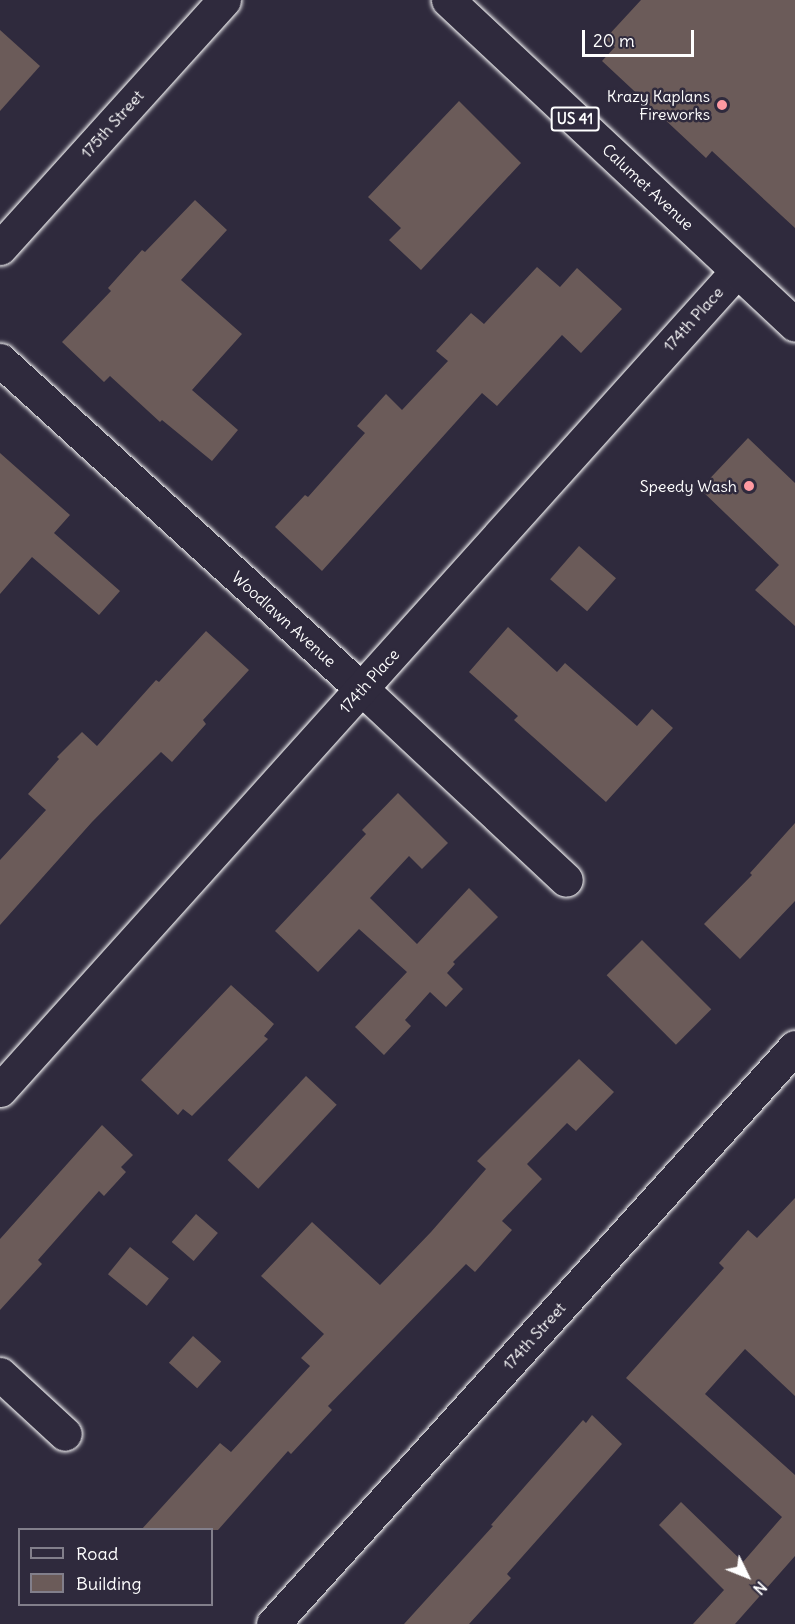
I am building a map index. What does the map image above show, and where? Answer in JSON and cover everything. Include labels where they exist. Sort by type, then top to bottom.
[{"type":"street","name":"175th Street","points":[[0,248],[224,0]]},
{"type":"street","name":"Calumet Avenue","points":[[448,0],[795,325]]},
{"type":"street","name":"174th Place","points":[[0,1090],[737,271]]},
{"type":"street","name":"Woodlawn Avenue","points":[[0,360],[362,689],[566,880]]},
{"type":"street","name":"174th Street","points":[[273,1624],[795,1047]]},
{"type":"street","points":[[0,1374],[65,1434]]},
{"type":"building","name":"Krazy Kaplans Fireworks","points":[[641,0],[795,0],[795,228],[712,151],[706,158],[602,61],[615,47],[605,39]]},
{"type":"building","points":[[0,30],[40,66],[0,111]]},
{"type":"building","points":[[459,101],[521,163],[421,270],[389,240],[401,228],[368,197]]},
{"type":"building","points":[[195,200],[227,230],[181,280],[242,334],[192,390],[238,430],[212,461],[162,420],[160,422],[110,376],[104,382],[62,342],[111,291],[108,288],[142,250],[145,252]]},
{"type":"building","points":[[537,267],[560,287],[577,268],[622,309],[581,353],[562,335],[497,406],[482,393],[322,571],[275,527],[305,495],[308,497],[365,433],[357,426],[386,394],[402,410],[448,361],[436,351],[471,313],[484,324]]},
{"type":"building","name":"Speedy Wash","points":[[748,438],[795,483],[795,626],[755,590],[779,565],[700,489]]},
{"type":"building","points":[[0,453],[70,515],[54,533],[120,591],[99,615],[32,557],[0,594]]},
{"type":"building","points":[[579,546],[616,578],[587,611],[550,579]]},
{"type":"building","points":[[508,627],[557,672],[565,663],[637,726],[652,709],[673,728],[606,802],[514,720],[518,716],[469,672]]},
{"type":"building","points":[[206,631],[249,670],[203,720],[206,724],[172,762],[161,752],[92,822],[0,925],[0,860],[46,810],[28,794],[59,759],[57,757],[82,732],[97,746],[156,680],[159,682]]},
{"type":"building","points":[[398,793],[448,843],[422,869],[409,856],[370,898],[417,944],[469,888],[498,917],[453,962],[455,964],[447,973],[463,989],[446,1007],[430,992],[405,1020],[411,1026],[384,1055],[355,1027],[407,972],[359,929],[318,972],[275,931],[366,834],[362,830]]},
{"type":"building","points":[[795,823],[795,901],[740,959],[704,924],[752,875],[750,873]]},
{"type":"building","points":[[642,940],[711,1009],[676,1045],[607,975]]},
{"type":"building","points":[[231,985],[274,1024],[264,1036],[268,1039],[192,1116],[183,1109],[178,1115],[141,1080]]},
{"type":"building","points":[[579,1059],[614,1092],[576,1131],[567,1123],[527,1164],[542,1179],[502,1221],[512,1230],[475,1272],[466,1264],[328,1406],[332,1410],[291,1454],[288,1451],[218,1530],[213,1530],[213,1528],[143,1528],[220,1443],[231,1452],[310,1366],[301,1358],[324,1334],[261,1276],[312,1222],[380,1285],[431,1232],[486,1169],[477,1161]]},
{"type":"building","points":[[306,1076],[337,1105],[258,1189],[228,1160]]},
{"type":"building","points":[[102,1125],[133,1155],[121,1167],[126,1172],[104,1196],[99,1191],[38,1260],[42,1264],[0,1310],[0,1239]]},
{"type":"building","points":[[795,1198],[795,1396],[745,1349],[705,1394],[795,1475],[795,1556],[735,1624],[693,1624],[724,1590],[659,1525],[681,1502],[743,1562],[782,1517],[626,1378],[724,1268],[719,1263],[748,1230],[757,1238]]},
{"type":"building","points":[[196,1214],[218,1233],[194,1261],[172,1242]]},
{"type":"building","points":[[130,1247],[169,1278],[147,1306],[108,1274]]},
{"type":"building","points":[[193,1336],[221,1361],[197,1388],[169,1363]]},
{"type":"building","points":[[592,1415],[622,1444],[507,1574],[511,1578],[469,1624],[404,1624],[493,1526],[491,1525],[583,1420],[586,1423]]},
{"type":"place","name":"Krazy Kaplans Fireworks","points":[[722,105]]},
{"type":"place","name":"Speedy Wash","points":[[749,486]]}]
